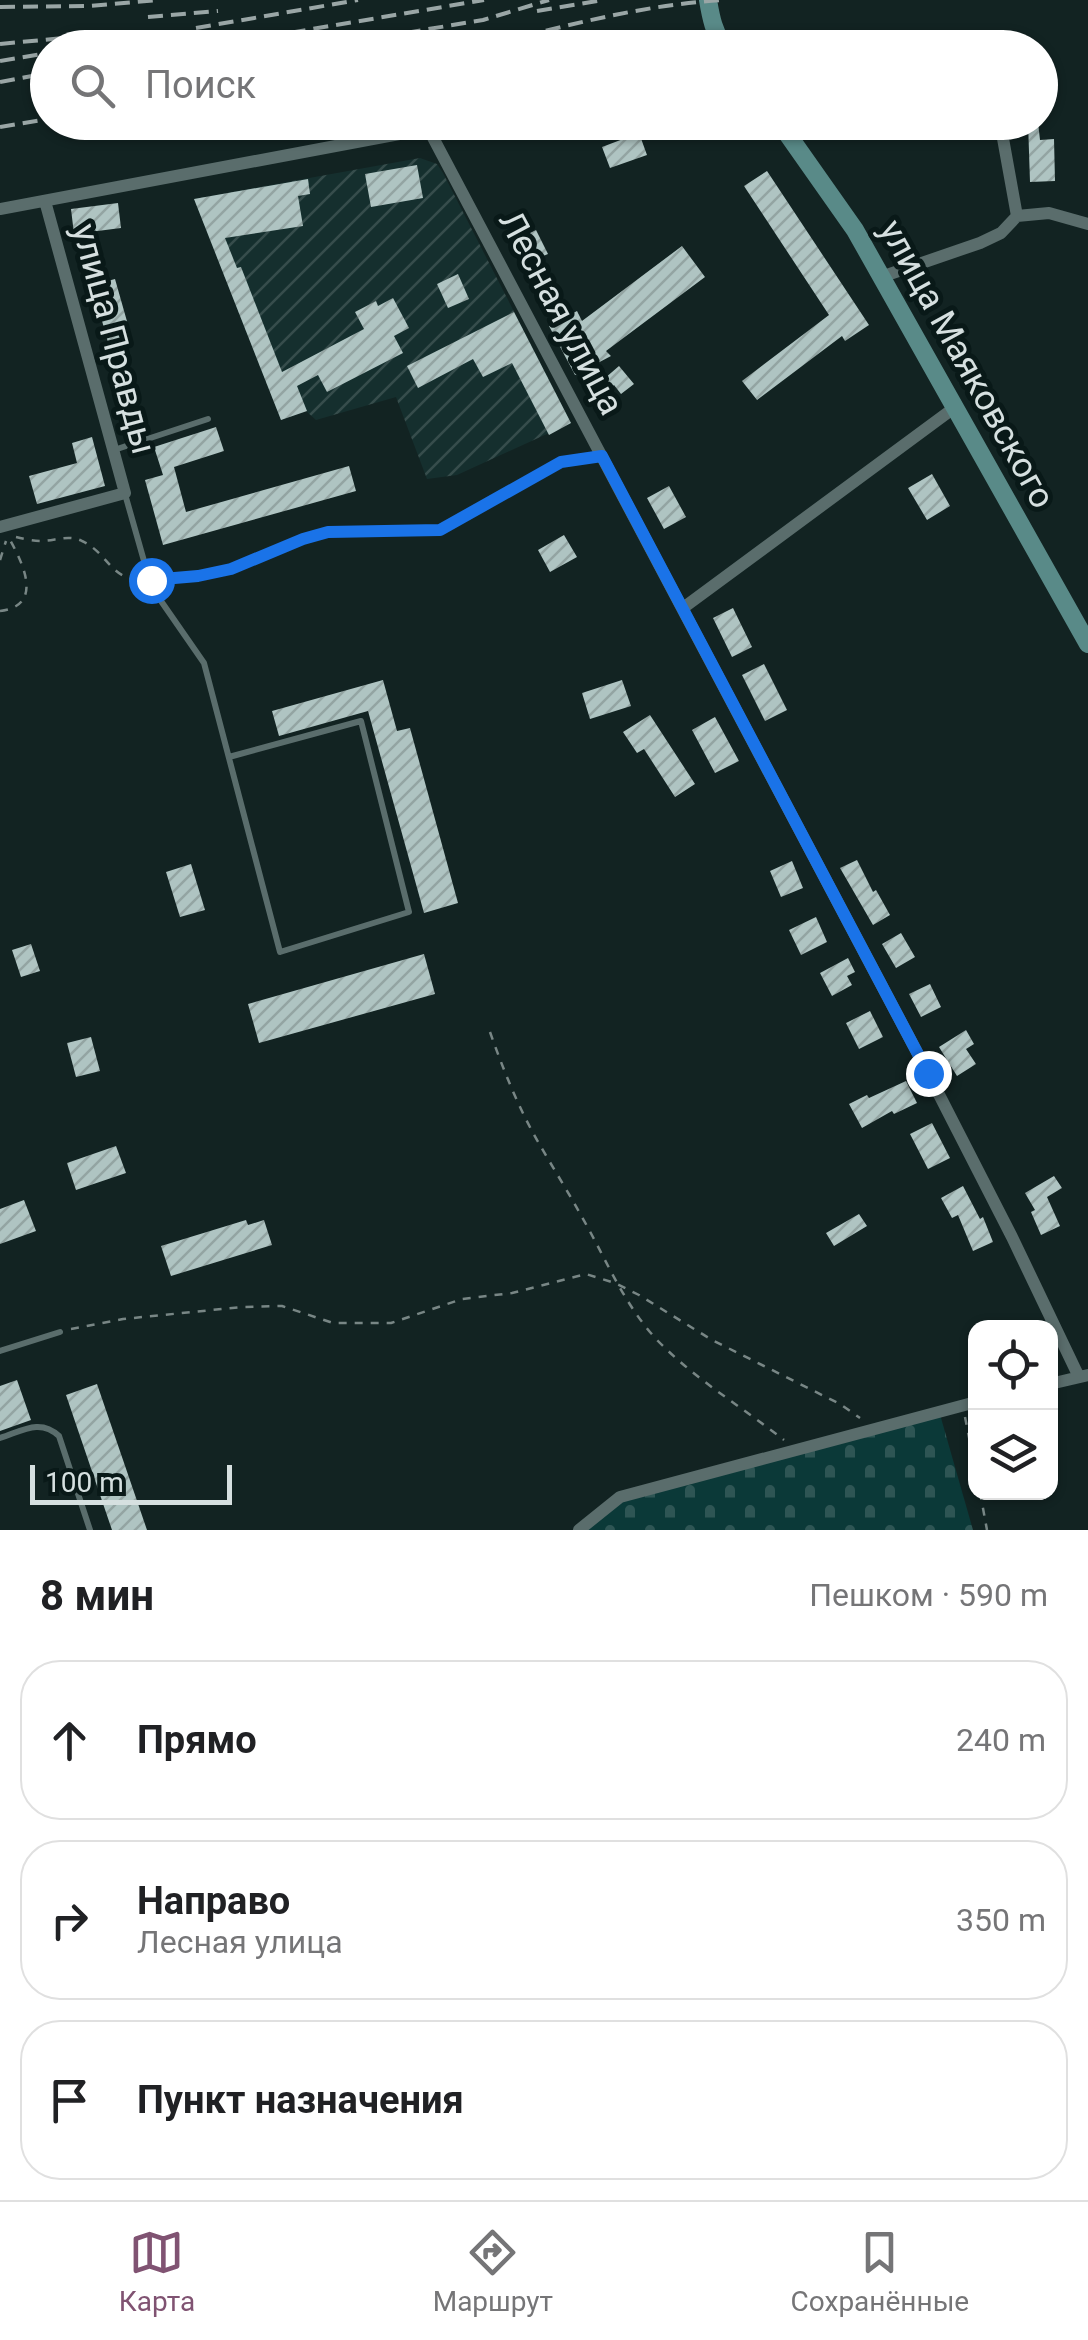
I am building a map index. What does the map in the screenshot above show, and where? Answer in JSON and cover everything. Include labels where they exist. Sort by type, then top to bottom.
[{"type":"street","points":[[708,0],[715,30]]},
{"type":"street","points":[[0,209],[376,140]]},
{"type":"street","name":"Лесная улица","points":[[435,140],[1084,1376]]},
{"type":"street","name":"улица Маяковского","points":[[791,140],[855,230],[1088,644]]},
{"type":"street","points":[[1003,140],[1017,216]]},
{"type":"street","name":"улица Правды","points":[[44,201],[125,493]]},
{"type":"street","points":[[881,276],[980,243],[1001,233],[1017,216],[1049,213],[1088,224]]},
{"type":"street","points":[[683,608],[954,408]]},
{"type":"street","points":[[4,531],[125,493]]},
{"type":"street","points":[[1058,1382],[1084,1376]]},
{"type":"street","points":[[578,1530],[620,1497],[968,1404]]},
{"type":"lane","points":[[113,450],[208,419]]},
{"type":"lane","points":[[125,493],[161,602],[204,662],[228,757],[280,952],[409,912],[361,721],[228,757]]},
{"type":"lane","points":[[0,1351],[60,1332]]},
{"type":"lane","points":[[0,1438],[39,1424],[59,1436],[90,1530]]},
{"type":"path","points":[[4,531],[42,541],[76,538],[95,549],[127,579],[198,576],[231,569],[328,532],[440,530],[561,462],[602,456]]},
{"type":"path","points":[[0,560],[4,531]]},
{"type":"path","points":[[0,611],[15,607],[26,593],[24,566],[4,531]]},
{"type":"path","points":[[490,1032],[531,1128],[616,1282],[656,1338],[711,1388],[797,1450]]},
{"type":"path","points":[[60,1332],[123,1319],[242,1307],[282,1306],[333,1323],[391,1323],[462,1299],[512,1294],[586,1274],[616,1282],[712,1340],[840,1404],[874,1428]]},
{"type":"path","points":[[981,1500],[987,1530]]},
{"type":"shaded area","points":[[420,158],[437,164],[443,173],[571,423],[457,475],[427,479],[396,397],[316,420],[306,411],[281,420],[194,199]]},
{"type":"green space","points":[[939,1411],[973,1530],[579,1530],[620,1497]]},
{"type":"building","points":[[620,140],[642,140],[647,155],[610,168],[602,147]]},
{"type":"building","points":[[1029,140],[1054,140],[1055,181],[1030,182]]},
{"type":"building","points":[[417,165],[423,198],[371,207],[365,174]]},
{"type":"building","points":[[767,171],[869,325],[845,341],[842,336],[757,400],[742,381],[829,315],[744,186]]},
{"type":"building","points":[[308,179],[310,194],[298,196],[303,226],[225,238],[237,268],[241,267],[282,372],[364,329],[355,312],[376,301],[378,306],[393,298],[409,328],[394,336],[403,353],[327,392],[318,375],[297,386],[307,411],[281,420],[194,199]]},
{"type":"building","points":[[118,203],[121,228],[74,234],[71,209]]},
{"type":"building","points":[[536,230],[548,254],[529,262],[518,239]]},
{"type":"building","points":[[682,246],[705,277],[606,351],[611,356],[575,375],[549,326],[577,311],[582,321]]},
{"type":"building","points":[[458,274],[469,299],[448,308],[437,284]]},
{"type":"building","points":[[115,279],[132,339],[109,346],[92,285]]},
{"type":"building","points":[[514,312],[571,423],[549,435],[512,363],[483,377],[473,359],[418,388],[407,366]]},
{"type":"building","points":[[619,366],[634,384],[621,394],[614,385],[597,399],[590,391]]},
{"type":"building","points":[[216,427],[224,451],[174,467],[186,512],[349,466],[356,491],[163,545],[145,480],[163,475],[154,447]]},
{"type":"building","points":[[92,437],[105,486],[37,504],[29,476],[77,463],[72,443]]},
{"type":"building","points":[[932,474],[950,506],[927,520],[908,488]]},
{"type":"building","points":[[669,486],[686,517],[664,529],[647,498]]},
{"type":"building","points":[[564,535],[577,557],[550,572],[538,550]]},
{"type":"building","points":[[733,608],[752,647],[732,657],[713,618]]},
{"type":"building","points":[[764,664],[787,710],[765,721],[742,675]]},
{"type":"building","points":[[383,680],[397,731],[410,728],[458,903],[424,913],[368,711],[279,736],[272,711]]},
{"type":"building","points":[[622,680],[631,706],[590,719],[582,693]]},
{"type":"building","points":[[650,715],[695,784],[675,797],[644,749],[637,753],[623,732]]},
{"type":"building","points":[[715,717],[739,761],[715,773],[692,730]]},
{"type":"building","points":[[857,860],[890,915],[873,925],[840,868]]},
{"type":"building","points":[[792,861],[803,888],[781,897],[770,871]]},
{"type":"building","points":[[191,864],[205,910],[180,917],[166,872]]},
{"type":"building","points":[[816,917],[827,942],[801,955],[789,930]]},
{"type":"building","points":[[901,933],[915,957],[896,968],[882,944]]},
{"type":"building","points":[[31,944],[40,971],[21,977],[12,950]]},
{"type":"building","points":[[424,954],[435,994],[259,1043],[248,1004]]},
{"type":"building","points":[[848,958],[855,972],[847,976],[852,985],[832,996],[820,973]]},
{"type":"building","points":[[930,984],[941,1007],[921,1017],[909,994]]},
{"type":"building","points":[[870,1011],[883,1037],[859,1049],[846,1023]]},
{"type":"building","points":[[966,1030],[974,1044],[966,1049],[976,1064],[957,1076],[939,1047]]},
{"type":"building","points":[[91,1037],[100,1071],[76,1077],[67,1043]]},
{"type":"building","points":[[906,1081],[917,1103],[894,1114],[892,1111],[862,1128],[849,1104]]},
{"type":"building","points":[[932,1123],[950,1158],[928,1169],[910,1134]]},
{"type":"building","points":[[116,1146],[126,1173],[76,1190],[67,1163]]},
{"type":"building","points":[[1054,1176],[1062,1188],[1047,1197],[1060,1226],[1041,1235],[1031,1212],[1035,1210],[1025,1193]]},
{"type":"building","points":[[963,1186],[993,1242],[973,1251],[958,1215],[952,1218],[941,1198]]},
{"type":"building","points":[[24,1200],[36,1231],[0,1244],[0,1209]]},
{"type":"building","points":[[859,1214],[867,1226],[834,1246],[826,1233]]},
{"type":"building","points":[[246,1220],[248,1225],[264,1220],[272,1245],[171,1276],[161,1246]]},
{"type":"building","points":[[17,1380],[31,1420],[0,1431],[0,1386]]},
{"type":"building","points":[[97,1384],[147,1530],[112,1530],[66,1395]]},
{"type":"railway","points":[[0,7],[160,0]]},
{"type":"railway","points":[[196,28],[358,0]]},
{"type":"railway","points":[[306,30],[484,0]]},
{"type":"railway","points":[[423,30],[483,20],[549,0]]},
{"type":"railway","points":[[537,11],[603,0]]},
{"type":"railway","points":[[550,30],[631,12],[723,0]]},
{"type":"railway","points":[[148,17],[218,11]]},
{"type":"railway","points":[[0,44],[30,41]]},
{"type":"railway","points":[[0,61],[30,56]]},
{"type":"railway","points":[[0,82],[30,76]]},
{"type":"railway","points":[[0,127],[30,122]]},
{"type":"route","points":[[151,580],[231,569],[328,532],[440,530],[561,462],[602,456],[928,1073]]}]
